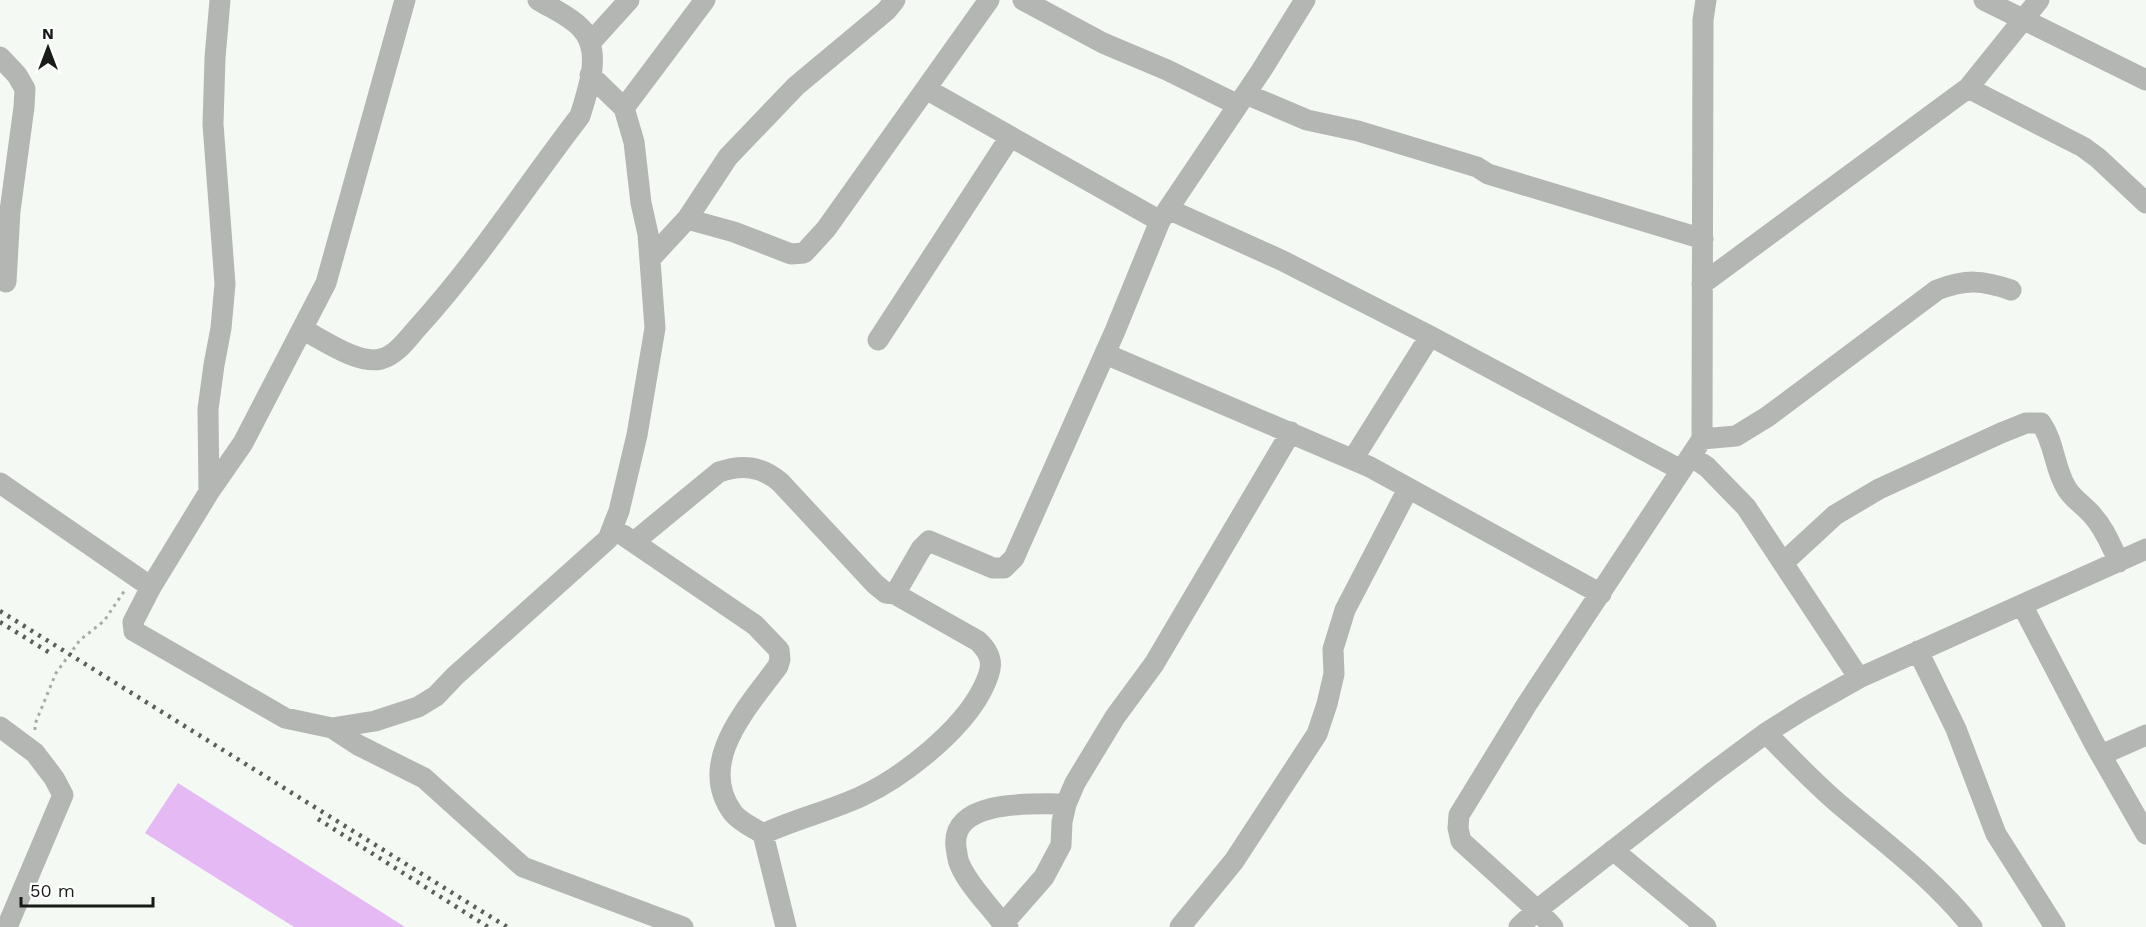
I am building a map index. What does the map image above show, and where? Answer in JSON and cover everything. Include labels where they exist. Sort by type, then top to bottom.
[{"type":"street","points":[[209,492],[208,410],[221,328],[225,284],[213,124],[220,0]]},
{"type":"street","points":[[405,0],[326,283],[243,443],[142,581],[133,622],[134,631],[285,718],[332,728],[375,721],[418,707],[436,696],[455,676],[583,564],[608,539],[619,511],[637,435],[655,328],[648,234],[641,203],[634,142],[624,108],[590,75]]},
{"type":"street","points":[[302,329],[360,359],[381,360],[393,353],[433,310],[465,270],[580,116],[590,85],[591,42],[580,26],[538,0]]},
{"type":"street","points":[[591,42],[628,0]]},
{"type":"street","points":[[624,108],[705,0]]},
{"type":"street","points":[[650,259],[687,219],[728,157],[796,86],[886,11],[895,0]]},
{"type":"street","points":[[687,219],[734,232],[791,254],[804,253],[826,229],[989,0]]},
{"type":"street","points":[[1023,0],[1103,43],[1242,100],[1307,120],[1358,131],[1463,163],[1488,174],[1703,239]]},
{"type":"street","points":[[895,594],[921,549],[929,541],[993,568],[1005,568],[1014,558],[1164,215],[1242,100],[1305,0]]},
{"type":"street","points":[[1553,927],[1461,842],[1458,828],[1459,815],[1527,704],[1691,455],[1702,284],[1703,32],[1706,0]]},
{"type":"street","points":[[1983,0],[2146,80]]},
{"type":"street","points":[[1702,284],[1968,88],[2039,0]]},
{"type":"street","points":[[0,57],[17,75],[25,89],[10,211],[6,282]]},
{"type":"street","points":[[1968,88],[2083,147],[2146,203]]},
{"type":"street","points":[[926,89],[1010,137],[1164,215],[1281,260],[1430,336],[1691,455],[1707,467],[1746,507],[1859,678]]},
{"type":"street","points":[[878,340],[1010,137]]},
{"type":"street","points":[[1691,455],[1736,436],[1767,417],[1937,290],[1959,282],[1972,281],[1991,283],[2011,290]]},
{"type":"street","points":[[1353,459],[1430,336]]},
{"type":"street","points":[[1106,351],[1115,358],[1353,459],[1601,594]]},
{"type":"street","points":[[1783,563],[1835,515],[1879,489],[2026,423],[2041,423],[2048,432],[2067,490],[2098,522],[2118,562]]},
{"type":"street","points":[[1066,804],[1014,804],[994,807],[965,819],[955,838],[959,863],[969,880],[1005,926],[1044,877],[1061,845],[1066,804],[1080,775],[1115,717],[1154,664],[1291,432]]},
{"type":"street","points":[[634,542],[719,472],[730,468],[752,467],[770,474],[780,482],[874,584],[886,593],[895,594],[978,641],[988,650],[991,666],[989,676],[977,700],[966,715],[929,752],[879,787],[764,834]]},
{"type":"street","points":[[0,483],[142,581]]},
{"type":"street","points":[[1180,927],[1234,861],[1267,814],[1317,734],[1334,674],[1333,649],[1345,610],[1408,489]]},
{"type":"street","points":[[612,528],[755,625],[779,650],[778,666],[730,733],[722,754],[720,778],[725,797],[734,815],[764,834],[786,927]]},
{"type":"street","points":[[1519,927],[1613,850],[1766,733],[1859,678],[2146,549]]},
{"type":"street","points":[[2022,605],[2101,755],[2146,834]]},
{"type":"street","points":[[1918,651],[1956,729],[1996,834],[2055,927]]},
{"type":"street","points":[[0,727],[35,753],[54,778],[63,795],[7,927]]},
{"type":"street","points":[[332,728],[358,746],[424,778],[523,867],[683,927]]},
{"type":"street","points":[[1766,733],[1837,802],[1901,855],[1953,904],[1972,927]]},
{"type":"street","points":[[2101,755],[2146,735]]},
{"type":"street","points":[[1613,850],[1706,927]]},
{"type":"path","points":[[35,753],[35,724],[56,673],[80,640],[104,621],[142,581]]},
{"type":"building","points":[[178,783],[405,927],[294,927],[145,833]]},
{"type":"railway","points":[[0,611],[507,927]]},
{"type":"railway","points":[[0,622],[50,653]]},
{"type":"railway","points":[[318,819],[488,927]]}]
